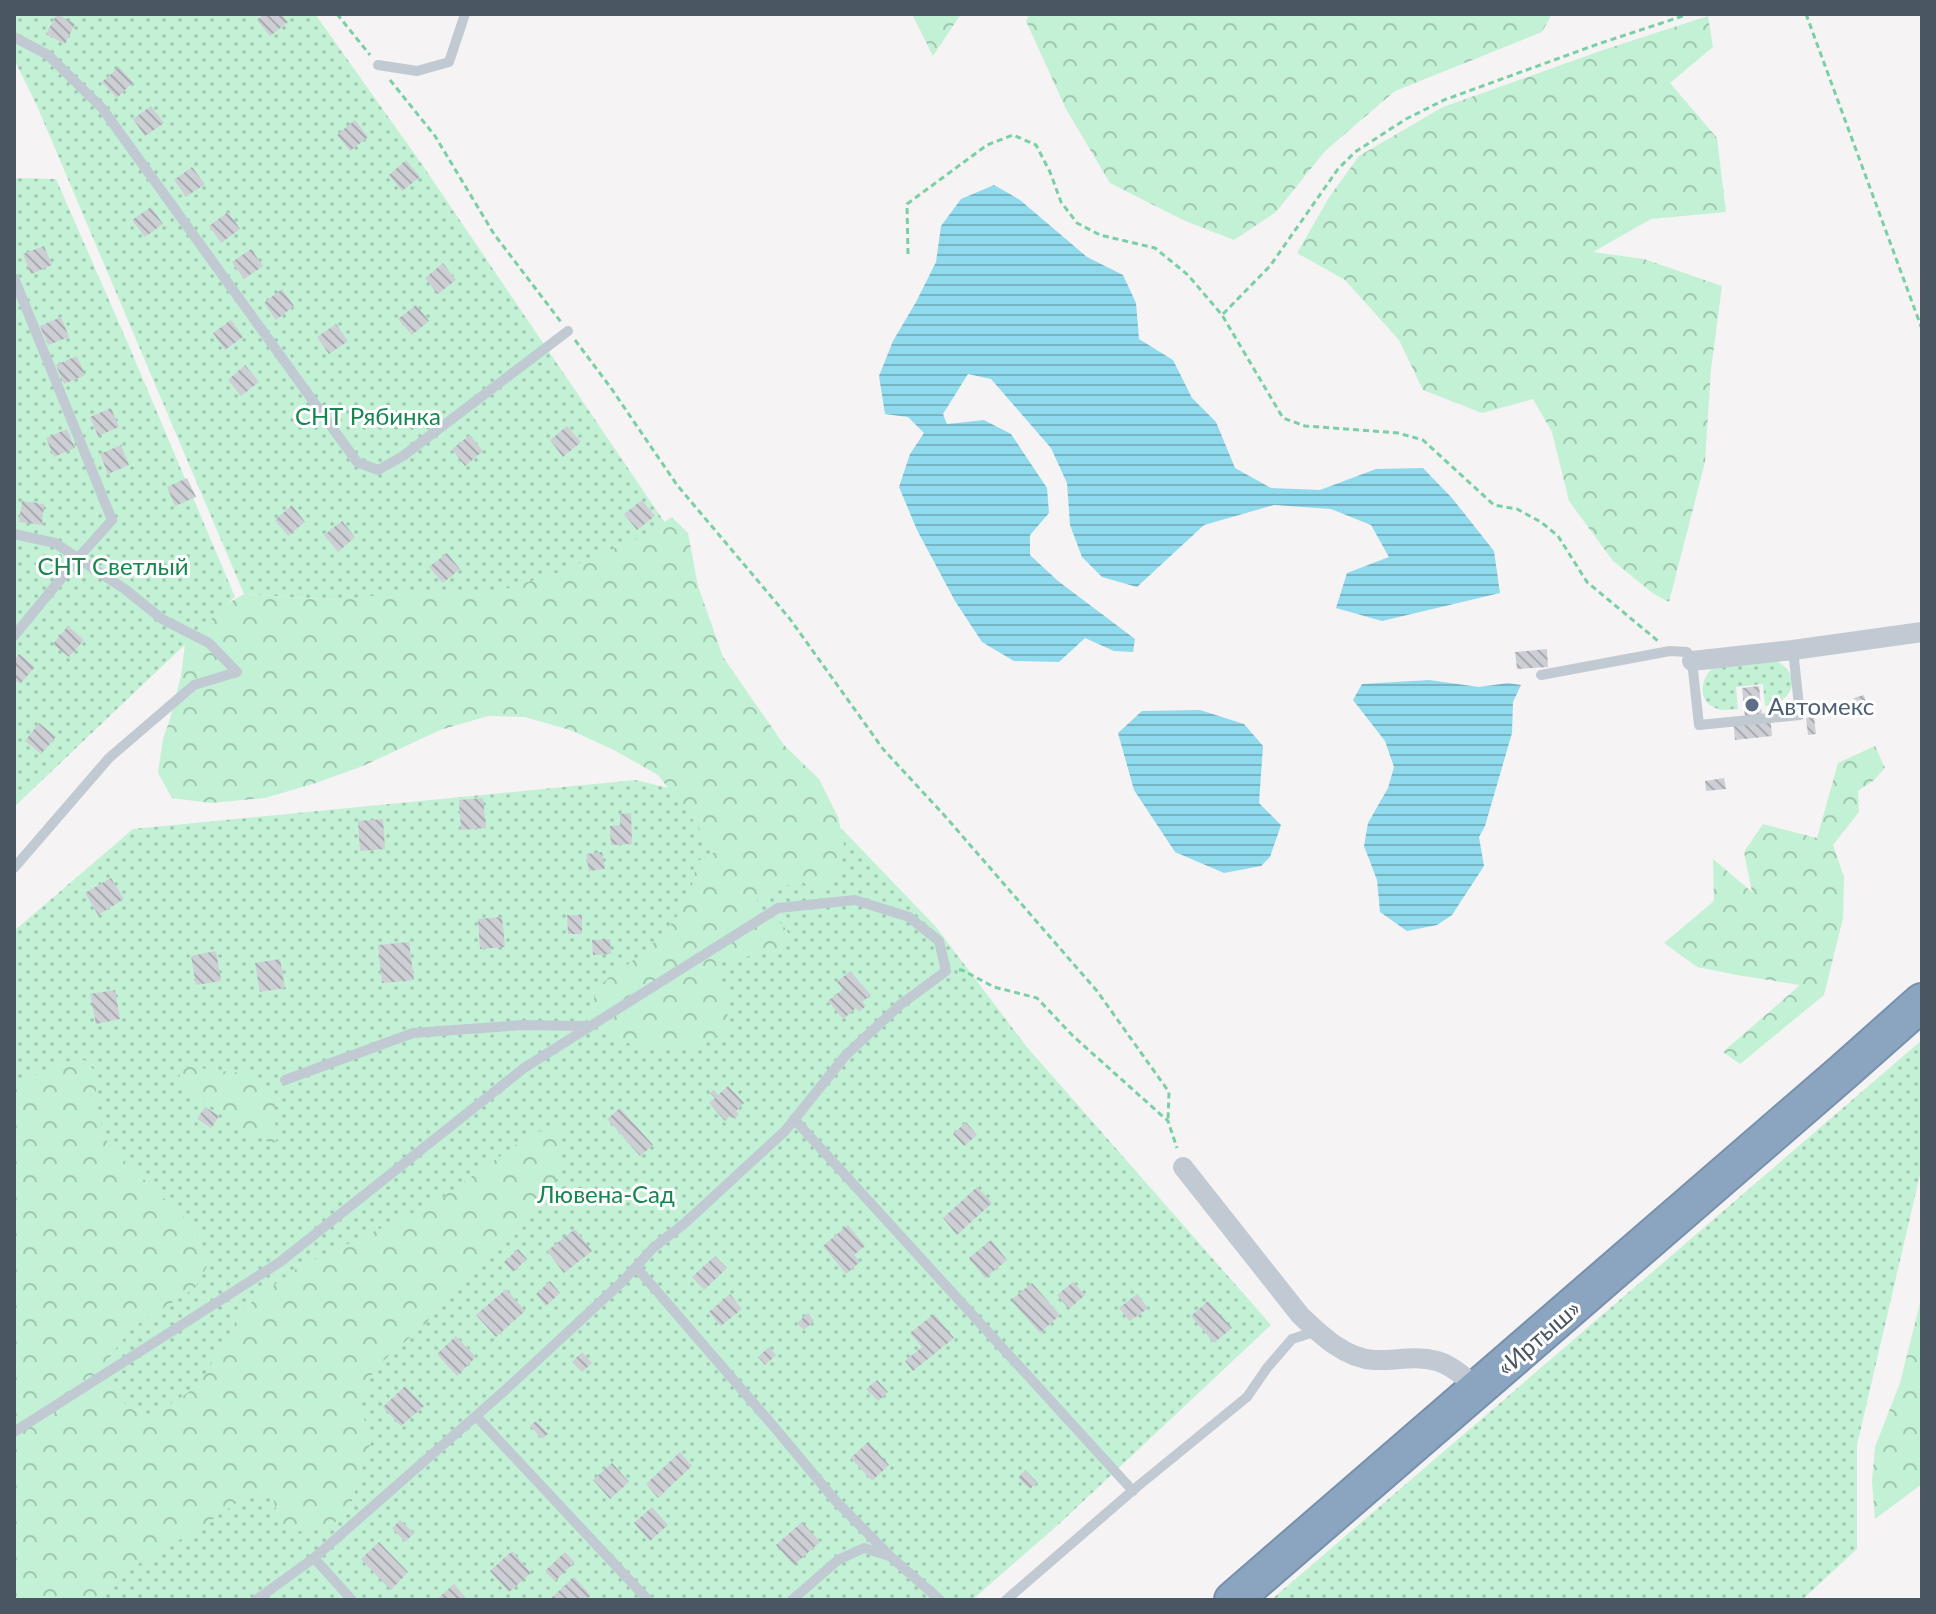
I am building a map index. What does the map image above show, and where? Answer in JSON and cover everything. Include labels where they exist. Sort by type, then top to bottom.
[{"type":"highway","name":"«Иртыш»","points":[[1233,1600],[1922,1005]]},
{"type":"street","points":[[1692,661],[1922,632]]},
{"type":"street","points":[[1183,1167],[1300,1315],[1317,1331],[1344,1351],[1371,1361],[1418,1357],[1441,1362],[1479,1388]]},
{"type":"lane","points":[[378,65],[417,71],[449,62],[465,14]]},
{"type":"lane","points":[[14,37],[48,55],[102,108],[357,462],[378,470],[403,456],[568,331]]},
{"type":"lane","points":[[14,278],[112,520],[14,636]]},
{"type":"lane","points":[[14,534],[55,543],[126,590],[162,619],[209,643],[237,672],[194,685],[109,758],[14,868]]},
{"type":"lane","points":[[1541,675],[1670,651],[1687,652],[1692,661],[1699,725],[1800,715],[1793,650]]},
{"type":"lane","points":[[14,1432],[280,1262],[524,1068],[778,908],[855,900],[909,917],[939,941],[946,971],[900,1005],[846,1055],[785,1131],[685,1223],[653,1248],[476,1416],[314,1558],[256,1600]]},
{"type":"lane","points":[[285,1080],[413,1033],[523,1025],[590,1026]]},
{"type":"lane","points":[[794,1119],[1133,1491]]},
{"type":"lane","points":[[636,1267],[835,1500],[891,1557],[940,1600]]},
{"type":"lane","points":[[1006,1600],[1247,1397],[1292,1339],[1317,1331]]},
{"type":"lane","points":[[476,1416],[648,1600]]},
{"type":"lane","points":[[792,1600],[838,1560],[864,1548],[891,1557]]},
{"type":"lane","points":[[314,1558],[352,1600]]},
{"type":"path","points":[[337,14],[435,136],[494,234],[611,388],[677,485],[790,619],[883,749],[1097,991],[1169,1092],[1168,1121],[1183,1167]]},
{"type":"path","points":[[1222,315],[1270,266],[1338,169],[1355,152],[1393,127],[1444,100],[1689,14]]},
{"type":"path","points":[[1806,14],[1922,329]]},
{"type":"path","points":[[908,254],[907,204],[987,145],[1013,135],[1036,145],[1061,202],[1077,223],[1100,235],[1155,248],[1188,275],[1222,315],[1283,418],[1305,426],[1398,433],[1423,440],[1494,505],[1517,509],[1558,536],[1587,582],[1670,651]]},
{"type":"path","points":[[946,971],[962,970],[994,987],[1037,998],[1073,1036],[1168,1121]]},
{"type":"green space","name":"СНТ Рябинка","points":[[14,14],[315,14],[421,163],[678,542],[520,600],[336,600],[244,594],[37,106],[14,59]]},
{"type":"green space","points":[[912,14],[961,14],[933,56]]},
{"type":"green space","points":[[1029,14],[1552,14],[1542,32],[1395,91],[1325,151],[1276,212],[1234,240],[1183,220],[1110,183],[1066,109],[1026,21]]},
{"type":"green space","points":[[1708,16],[1713,47],[1670,83],[1717,138],[1726,212],[1651,219],[1593,252],[1644,259],[1722,286],[1711,369],[1705,462],[1669,602],[1654,594],[1613,561],[1569,501],[1552,432],[1533,399],[1482,413],[1423,390],[1399,340],[1345,280],[1297,253],[1330,196],[1359,156],[1443,107]]},
{"type":"green space","name":"СНТ Светлый","points":[[14,178],[56,179],[235,597],[14,807]]},
{"type":"green space","points":[[672,517],[688,533],[698,586],[723,657],[784,745],[819,779],[838,817],[845,850],[837,879],[813,891],[803,882],[784,886],[758,898],[754,908],[782,924],[789,934],[774,951],[716,963],[727,1000],[728,1029],[701,1047],[637,1046],[609,1037],[586,1019],[601,985],[643,952],[675,919],[690,892],[696,862],[717,851],[658,775],[614,750],[570,730],[525,717],[488,716],[440,730],[363,766],[265,798],[211,803],[172,798],[158,773],[163,739],[181,676],[185,644],[227,604],[244,594],[336,600],[398,593],[496,592],[559,572],[645,535]]},
{"type":"green space","points":[[1776,661],[1790,674],[1792,688],[1775,704],[1765,706],[1763,684],[1736,687],[1738,709],[1720,710],[1711,706],[1703,696],[1703,683],[1714,667]]},
{"type":"green space","points":[[1875,746],[1885,768],[1858,791],[1859,812],[1833,845],[1844,877],[1843,918],[1824,995],[1740,1064],[1723,1052],[1800,985],[1697,967],[1664,943],[1714,901],[1713,859],[1752,892],[1744,852],[1763,824],[1817,838],[1838,763]]},
{"type":"green space","name":"Лювена-Сад","points":[[635,780],[842,829],[936,927],[1026,1046],[1271,1325],[1059,1524],[972,1600],[14,1600],[14,931],[133,829]]},
{"type":"green space","points":[[1922,1040],[1922,1166],[1857,1445],[1857,1549],[1802,1600],[1271,1600]]},
{"type":"green space","points":[[84,1060],[97,1073],[95,1103],[108,1145],[191,1224],[211,1259],[195,1288],[132,1328],[103,1366],[127,1407],[150,1417],[198,1386],[245,1307],[297,1268],[434,1203],[533,1133],[558,1127],[561,1162],[554,1191],[520,1231],[374,1369],[362,1398],[362,1414],[372,1438],[351,1504],[330,1528],[302,1532],[280,1524],[272,1495],[248,1495],[200,1528],[120,1575],[99,1600],[14,1600],[14,1085],[62,1062]]},
{"type":"green space","points":[[191,1065],[209,1070],[254,1074],[276,1094],[274,1120],[279,1136],[274,1143],[259,1134],[245,1134],[223,1114],[190,1096],[178,1082],[181,1071]]},
{"type":"green space","points":[[1922,1295],[1922,1484],[1875,1519],[1872,1481],[1875,1447],[1900,1383]]},
{"type":"water","points":[[994,185],[1020,200],[1087,257],[1123,275],[1136,303],[1139,339],[1173,360],[1192,398],[1216,422],[1235,468],[1271,488],[1320,490],[1376,469],[1423,468],[1452,498],[1494,551],[1500,593],[1382,621],[1336,608],[1347,573],[1389,557],[1371,525],[1331,509],[1274,505],[1204,525],[1137,587],[1102,577],[1082,557],[1070,525],[1067,483],[1051,448],[991,379],[968,374],[943,414],[947,424],[984,420],[1011,434],[1047,488],[1049,513],[1030,535],[1030,555],[1058,581],[1135,639],[1133,652],[1114,651],[1085,638],[1059,662],[1014,661],[982,642],[955,601],[917,530],[899,487],[910,454],[924,433],[908,417],[885,414],[879,376],[893,341],[936,262],[941,226],[961,199]]},
{"type":"water","points":[[1429,680],[1479,687],[1508,683],[1521,685],[1513,702],[1512,733],[1479,837],[1484,866],[1452,915],[1437,925],[1407,931],[1380,912],[1377,880],[1364,846],[1368,823],[1388,788],[1394,767],[1385,741],[1353,700],[1362,684]]},
{"type":"water","points":[[1200,710],[1244,724],[1263,746],[1259,803],[1281,825],[1270,857],[1261,866],[1224,873],[1175,852],[1134,790],[1118,733],[1142,711]]},
{"type":"building","points":[[57,14],[75,24],[65,44],[46,34]]},
{"type":"building","points":[[264,14],[281,14],[288,22],[270,36],[257,20]]},
{"type":"building","points":[[119,67],[133,82],[117,98],[102,82]]},
{"type":"building","points":[[151,106],[164,123],[145,136],[133,119]]},
{"type":"building","points":[[355,120],[368,137],[350,151],[337,135]]},
{"type":"building","points":[[406,160],[420,177],[402,191],[389,175]]},
{"type":"building","points":[[192,167],[205,184],[186,197],[174,180]]},
{"type":"building","points":[[151,207],[163,224],[145,237],[132,220]]},
{"type":"building","points":[[228,212],[240,229],[221,243],[209,226]]},
{"type":"building","points":[[44,246],[52,265],[31,274],[23,254]]},
{"type":"building","points":[[251,249],[263,266],[244,279],[232,262]]},
{"type":"building","points":[[443,263],[456,280],[438,294],[425,278]]},
{"type":"building","points":[[282,289],[294,306],[276,320],[264,303]]},
{"type":"building","points":[[416,305],[429,321],[412,335],[398,319]]},
{"type":"building","points":[[61,317],[69,337],[48,345],[40,326]]},
{"type":"building","points":[[231,320],[243,337],[225,350],[213,333]]},
{"type":"building","points":[[336,324],[348,341],[329,354],[317,337]]},
{"type":"building","points":[[77,356],[85,375],[64,384],[56,365]]},
{"type":"building","points":[[245,365],[259,382],[241,396],[228,380]]},
{"type":"building","points":[[111,408],[119,427],[98,436],[90,417]]},
{"type":"building","points":[[567,426],[581,442],[563,457],[550,440]]},
{"type":"building","points":[[67,429],[75,448],[54,457],[46,438]]},
{"type":"building","points":[[470,435],[483,451],[465,466],[452,449]]},
{"type":"building","points":[[121,445],[129,465],[108,474],[100,454]]},
{"type":"building","points":[[187,478],[196,497],[175,506],[167,487]]},
{"type":"building","points":[[642,500],[655,516],[637,530],[624,514]]},
{"type":"building","points":[[22,501],[44,504],[42,525],[19,522]]},
{"type":"building","points":[[292,505],[305,522],[288,536],[275,520]]},
{"type":"building","points":[[342,521],[355,537],[338,552],[324,535]]},
{"type":"building","points":[[447,553],[460,569],[443,583],[429,567]]},
{"type":"building","points":[[68,626],[84,640],[69,657],[53,644]]},
{"type":"building","points":[[1547,649],[1548,667],[1517,669],[1515,652]]},
{"type":"building","points":[[19,654],[35,667],[20,684],[14,679],[14,660]]},
{"type":"building","points":[[1759,686],[1762,715],[1770,714],[1772,736],[1735,740],[1733,718],[1745,717],[1742,688]]},
{"type":"building","points":[[1864,695],[1868,711],[1858,714],[1854,698]]},
{"type":"building","points":[[1814,717],[1816,734],[1808,735],[1806,718]]},
{"type":"building","points":[[39,723],[56,737],[41,754],[25,741]]},
{"type":"building","points":[[1724,778],[1726,789],[1706,791],[1705,781]]},
{"type":"building","points":[[483,798],[486,828],[461,830],[459,800]]},
{"type":"building","points":[[631,813],[632,844],[611,845],[610,826],[620,825],[620,814]]},
{"type":"building","points":[[383,819],[385,849],[360,851],[358,821]]},
{"type":"building","points":[[602,852],[605,869],[589,871],[586,854]]},
{"type":"building","points":[[111,878],[124,899],[98,915],[85,893]]},
{"type":"building","points":[[567,915],[582,915],[582,934],[568,934]]},
{"type":"building","points":[[502,917],[505,947],[480,949],[478,919]]},
{"type":"building","points":[[610,939],[611,954],[593,955],[592,940]]},
{"type":"building","points":[[409,942],[414,980],[382,983],[378,945]]},
{"type":"building","points":[[216,951],[221,981],[196,985],[191,956]]},
{"type":"building","points":[[280,959],[285,988],[260,992],[255,963]]},
{"type":"building","points":[[850,971],[871,995],[862,1002],[866,1006],[859,1012],[856,1008],[843,1019],[828,1001],[843,989],[837,982]]},
{"type":"building","points":[[115,990],[120,1019],[96,1024],[90,994]]},
{"type":"building","points":[[728,1086],[744,1103],[736,1111],[739,1114],[735,1119],[731,1115],[725,1121],[709,1103],[715,1098],[710,1093],[714,1090],[718,1095]]},
{"type":"building","points":[[205,1107],[219,1116],[211,1128],[197,1119]]},
{"type":"building","points":[[620,1108],[653,1145],[640,1156],[607,1119]]},
{"type":"building","points":[[966,1122],[977,1135],[964,1146],[953,1134]]},
{"type":"building","points":[[977,1187],[992,1203],[957,1235],[943,1218]]},
{"type":"building","points":[[848,1225],[865,1246],[854,1255],[860,1262],[846,1274],[823,1246]]},
{"type":"building","points":[[575,1229],[592,1251],[564,1273],[547,1251]]},
{"type":"building","points":[[991,1240],[1007,1260],[985,1278],[969,1258]]},
{"type":"building","points":[[518,1249],[527,1259],[513,1272],[504,1262]]},
{"type":"building","points":[[715,1256],[727,1268],[704,1290],[692,1277]]},
{"type":"building","points":[[550,1281],[560,1293],[546,1306],[536,1294]]},
{"type":"building","points":[[1073,1282],[1085,1295],[1069,1309],[1057,1295]]},
{"type":"building","points":[[1032,1283],[1060,1315],[1040,1333],[1011,1300]]},
{"type":"building","points":[[506,1289],[525,1311],[496,1337],[476,1315]]},
{"type":"building","points":[[730,1294],[742,1309],[721,1326],[709,1312]]},
{"type":"building","points":[[1137,1294],[1148,1308],[1130,1321],[1119,1308]]},
{"type":"building","points":[[1208,1301],[1232,1328],[1214,1343],[1191,1316]]},
{"type":"building","points":[[808,1313],[814,1321],[804,1330],[797,1323]]},
{"type":"building","points":[[934,1314],[954,1338],[913,1371],[905,1361],[922,1347],[910,1333]]},
{"type":"building","points":[[456,1336],[476,1357],[457,1376],[437,1354]]},
{"type":"building","points":[[769,1347],[776,1355],[765,1365],[758,1357]]},
{"type":"building","points":[[582,1352],[592,1363],[582,1372],[572,1362]]},
{"type":"building","points":[[877,1380],[888,1392],[878,1401],[866,1389]]},
{"type":"building","points":[[405,1386],[424,1406],[401,1426],[383,1407]]},
{"type":"building","points":[[536,1421],[548,1434],[542,1439],[530,1426]]},
{"type":"building","points":[[868,1442],[889,1465],[872,1481],[851,1458]]},
{"type":"building","points":[[680,1452],[692,1466],[658,1498],[646,1484]]},
{"type":"building","points":[[612,1463],[629,1482],[610,1499],[593,1480]]},
{"type":"building","points":[[1025,1470],[1037,1482],[1030,1489],[1018,1478]]},
{"type":"building","points":[[652,1507],[668,1525],[650,1541],[634,1523]]},
{"type":"building","points":[[400,1520],[414,1533],[405,1542],[392,1528]]},
{"type":"building","points":[[802,1522],[820,1542],[794,1565],[776,1545]]},
{"type":"building","points":[[379,1542],[408,1572],[391,1590],[361,1559]]},
{"type":"building","points":[[512,1551],[531,1573],[509,1592],[490,1571]]},
{"type":"building","points":[[565,1552],[575,1562],[555,1581],[545,1571]]},
{"type":"building","points":[[574,1577],[590,1595],[584,1600],[549,1600]]},
{"type":"building","points":[[454,1584],[468,1600],[436,1600]]},
{"type":"place","name":"Автомекс","points":[[1752,705]]}]
